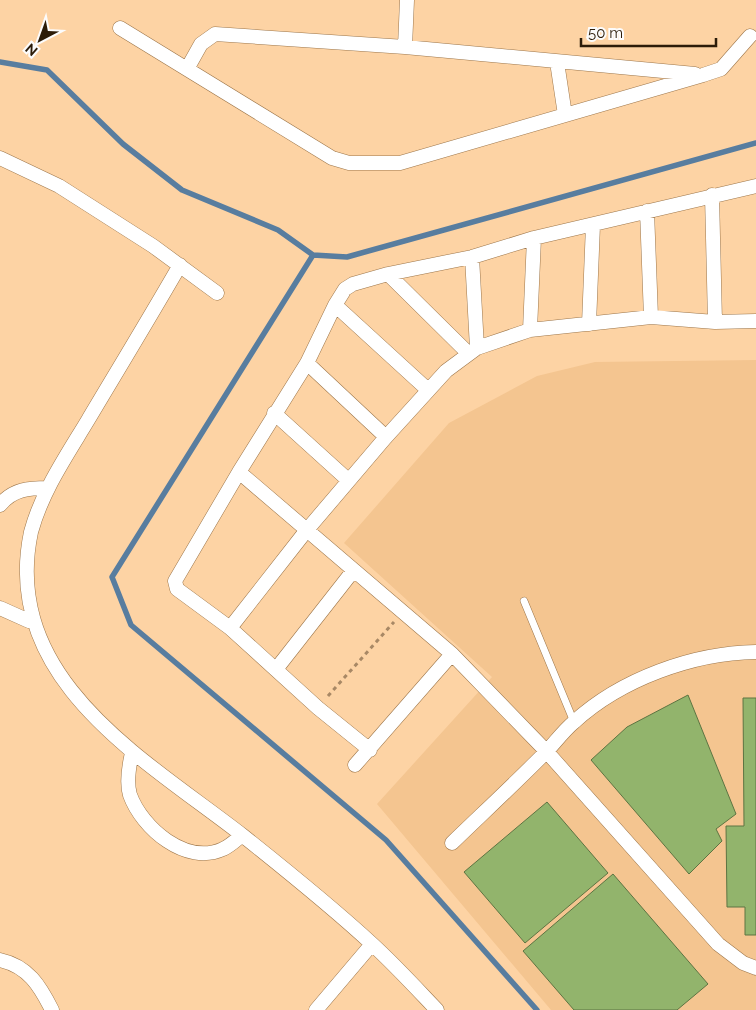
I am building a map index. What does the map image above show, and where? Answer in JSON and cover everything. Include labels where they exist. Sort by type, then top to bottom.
[{"type":"street","points":[[405,47],[407,0]]},
{"type":"street","points":[[120,28],[332,158],[349,163],[400,164],[721,69],[750,36]]},
{"type":"street","points":[[187,69],[201,44],[215,34],[405,47],[703,75]]},
{"type":"street","points":[[557,62],[565,115]]},
{"type":"street","points":[[0,158],[59,186],[180,265],[217,293]]},
{"type":"street","points":[[370,750],[318,708],[277,668],[230,628],[177,588],[175,581],[274,413],[307,363],[335,305],[346,289],[353,284],[388,274],[472,257],[534,238],[756,186]]},
{"type":"street","points":[[712,195],[715,322]]},
{"type":"street","points":[[647,211],[651,318]]},
{"type":"street","points":[[589,324],[593,225]]},
{"type":"street","points":[[530,330],[534,238]]},
{"type":"street","points":[[472,257],[473,350]]},
{"type":"street","points":[[180,265],[48,488],[31,530],[25,559],[24,593],[29,620],[48,665],[82,711],[132,753],[242,835],[372,944],[437,1010]]},
{"type":"street","points":[[388,274],[473,350]]},
{"type":"street","points":[[335,305],[428,390]]},
{"type":"street","points":[[230,628],[348,480],[428,390],[473,350],[530,330],[651,318],[715,322],[756,321]]},
{"type":"street","points":[[307,363],[386,437]]},
{"type":"street","points":[[274,413],[348,480]]},
{"type":"street","points":[[239,472],[353,571],[404,611],[452,654],[547,752],[718,944],[743,963],[756,968]]},
{"type":"street","points":[[0,505],[6,498],[24,489],[48,488]]},
{"type":"street","points":[[277,668],[353,571]]},
{"type":"street","points":[[0,608],[29,620]]},
{"type":"street","points":[[452,843],[547,752],[574,722],[600,702],[666,668],[706,657],[756,652]]},
{"type":"street","points":[[356,765],[452,654]]},
{"type":"street","points":[[132,753],[128,773],[130,794],[154,832],[168,843],[192,851],[208,853],[224,849],[242,835]]},
{"type":"street","points":[[316,1010],[372,944]]},
{"type":"street","points":[[0,960],[11,962],[27,972],[42,991],[52,1010]]},
{"type":"lane","points":[[524,601],[574,722]]},
{"type":"path","points":[[318,708],[404,611]]},
{"type":"shaded area","points":[[756,360],[756,1010],[551,1010],[377,804],[492,677],[344,543],[449,423],[537,376],[595,362]]},
{"type":"building","points":[[688,695],[736,814],[716,829],[722,841],[689,874],[591,760],[627,727]]},
{"type":"building","points":[[743,698],[756,698],[756,935],[745,935],[745,907],[727,907],[726,826],[744,826]]},
{"type":"building","points":[[547,802],[608,873],[525,943],[464,872]]},
{"type":"building","points":[[613,874],[708,984],[677,1010],[574,1010],[523,951]]},
{"type":"waterway","points":[[0,62],[47,70],[123,144],[182,190],[278,230],[313,255],[347,257],[756,143]]},
{"type":"waterway","points":[[313,255],[112,577],[131,625],[386,840],[537,1010]]}]
